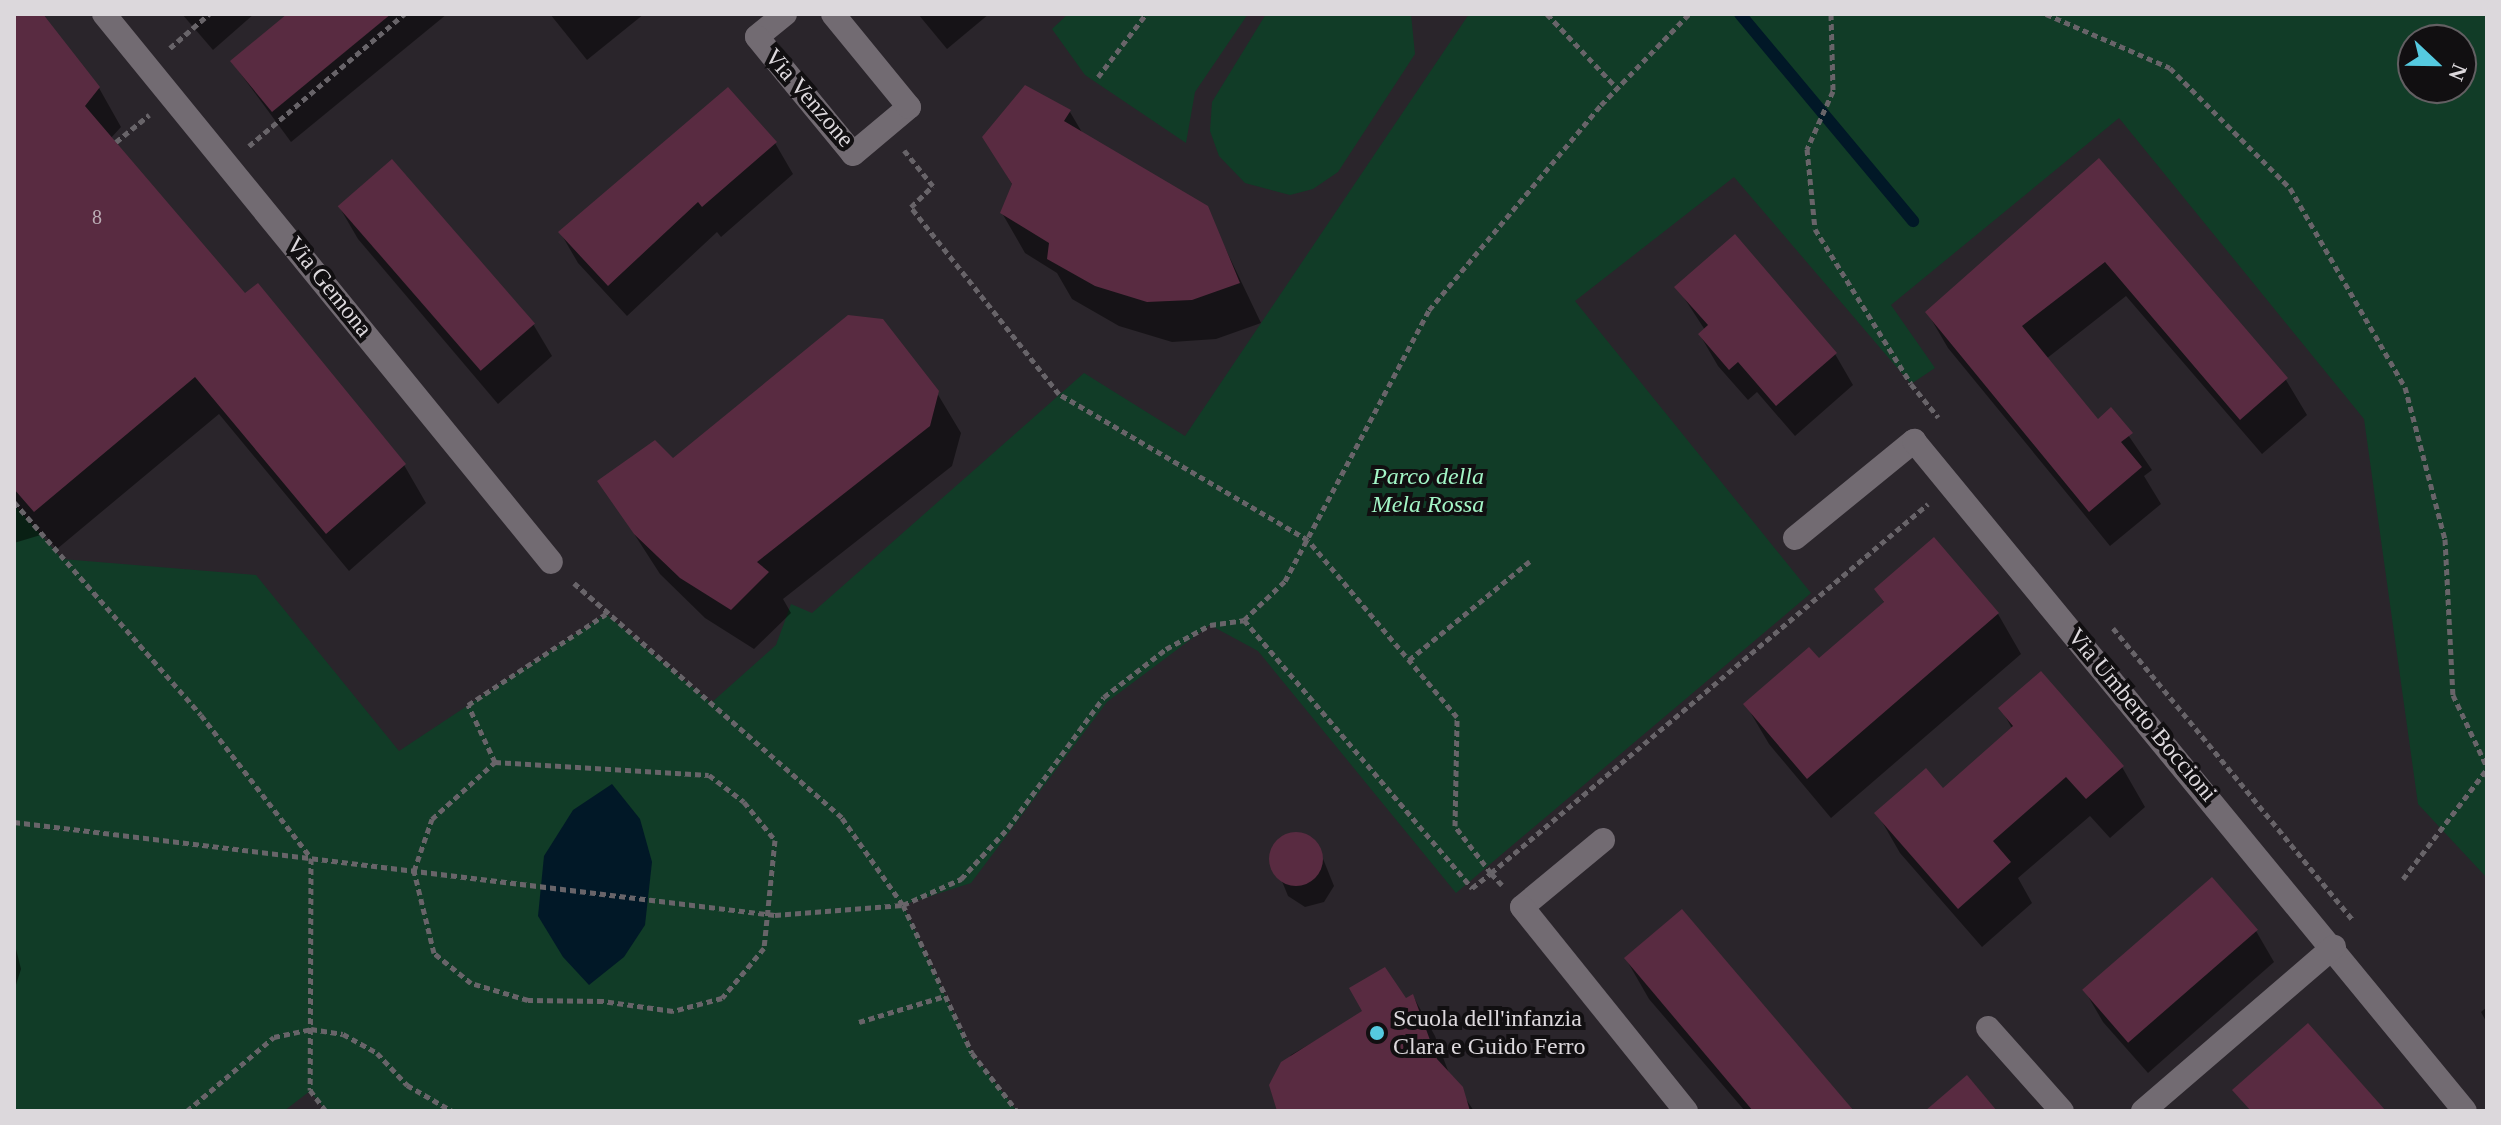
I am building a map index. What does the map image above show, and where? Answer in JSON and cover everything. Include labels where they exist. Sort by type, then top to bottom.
[{"type":"street","name":"Via Gemona","points":[[104,14],[229,163],[551,562]]},
{"type":"street","name":"Via Venzone","points":[[785,14],[757,37],[853,154],[909,107],[833,14]]},
{"type":"street","name":"Via Umberto Boccioni","points":[[1795,538],[1914,441],[2334,947],[2465,1111]]},
{"type":"street","points":[[1603,840],[1522,907],[1686,1111]]},
{"type":"street","points":[[2143,1111],[2334,947]]},
{"type":"street","points":[[1988,1028],[2062,1111]]},
{"type":"path","points":[[148,68],[209,14]]},
{"type":"path","points":[[229,163],[404,14]]},
{"type":"path","points":[[1098,77],[1146,14]]},
{"type":"path","points":[[1547,14],[1617,88]]},
{"type":"path","points":[[14,822],[775,915],[903,905],[961,879],[1008,828],[1104,697],[1166,649],[1210,625],[1244,620],[1285,581],[1429,310],[1617,88],[1689,14]]},
{"type":"path","points":[[1831,14],[1833,91],[1807,149],[1815,229],[1911,384]]},
{"type":"path","points":[[2046,14],[2170,68],[2290,188],[2405,387],[2445,539],[2453,695],[2487,768],[2403,879]]},
{"type":"path","points":[[116,142],[172,96]]},
{"type":"path","points":[[885,127],[933,186],[911,207],[1059,394],[1308,540],[1457,717],[1455,826],[1522,907]]},
{"type":"path","points":[[1244,620],[1472,888],[1950,484]]},
{"type":"path","points":[[14,502],[201,715],[311,858],[310,1090],[326,1111]]},
{"type":"path","points":[[1409,660],[1530,561]]},
{"type":"path","points":[[551,562],[606,614],[842,818],[903,905],[972,1053],[1017,1111]]},
{"type":"path","points":[[495,762],[468,705],[606,614]]},
{"type":"path","points":[[495,762],[709,775],[744,802],[775,840],[764,948],[722,998],[673,1011],[603,1001],[528,1000],[471,983],[434,953],[414,871],[432,819],[495,762]]},
{"type":"path","points":[[859,1022],[945,996]]},
{"type":"path","points":[[187,1111],[274,1037],[311,1029],[343,1034],[377,1053],[407,1085],[452,1111]]},
{"type":"green space","points":[[1068,14],[1248,14],[1195,92],[1186,143],[1085,75],[1052,29]]},
{"type":"green space","points":[[1266,14],[1411,14],[1415,54],[1338,172],[1313,189],[1290,195],[1245,183],[1219,156],[1210,131],[1212,102]]},
{"type":"green space","name":"Parco della Mela Rossa","points":[[1469,14],[2487,14],[2487,878],[2418,804],[2364,419],[2119,118],[1891,305],[1935,368],[1911,384],[1734,177],[1575,301],[1811,593],[1456,893],[1258,651],[1210,625],[1107,702],[971,883],[903,905],[972,1053],[1017,1111],[326,1111],[310,1091],[284,1111],[14,1111],[14,504],[62,559],[256,575],[399,751],[606,614],[711,703],[776,645],[791,604],[812,613],[1084,373],[1185,436]]},
{"type":"water","points":[[612,784],[640,819],[652,862],[645,925],[624,957],[589,985],[563,957],[538,916],[544,856],[573,810]]},
{"type":"building","points":[[14,14],[43,14],[100,87],[85,106],[245,293],[258,283],[406,464],[326,534],[195,377],[34,512],[14,489]]},
{"type":"building","points":[[287,14],[391,14],[272,112],[230,61]]},
{"type":"building","points":[[1025,85],[1071,110],[1064,121],[1208,206],[1240,283],[1192,300],[1147,302],[1095,286],[1047,259],[1049,243],[1000,213],[1012,184],[982,137]]},
{"type":"building","points":[[728,87],[777,142],[702,207],[698,202],[608,286],[558,232]]},
{"type":"building","points":[[2099,158],[2288,378],[2240,420],[2105,262],[2022,326],[2098,419],[2111,407],[2133,433],[2121,442],[2142,467],[2089,512],[1925,312]]},
{"type":"building","points":[[392,159],[535,324],[481,371],[338,206]]},
{"type":"building","points":[[1735,234],[1837,353],[1776,406],[1738,362],[1729,370],[1698,334],[1708,325],[1674,287]]},
{"type":"building","points":[[848,315],[883,319],[939,391],[930,426],[757,562],[769,572],[731,610],[680,578],[634,534],[597,481],[655,440],[673,458]]},
{"type":"building","points":[[1934,537],[1999,613],[1807,779],[1743,704],[1809,647],[1819,658],[1884,602],[1874,589]]},
{"type":"building","points":[[2041,671],[2124,766],[2086,799],[2066,777],[1993,841],[2011,862],[1958,909],[1874,813],[1926,768],[1943,788],[2013,726],[1998,708]]},
{"type":"building","points":[[1296,832],[1315,840],[1323,859],[1315,878],[1296,886],[1277,878],[1269,859],[1277,840]]},
{"type":"building","points":[[2212,877],[2258,930],[2128,1043],[2082,990]]},
{"type":"building","points":[[1682,909],[1854,1111],[1753,1111],[1624,958]]},
{"type":"building","name":"Scuola dell'infanzia Clara e Guido Ferro","points":[[1385,967],[1406,998],[1413,994],[1437,1059],[1463,1087],[1470,1111],[1277,1111],[1269,1085],[1281,1062],[1362,1011],[1349,988]]},
{"type":"building","points":[[2308,1023],[2386,1111],[2251,1111],[2232,1090]]},
{"type":"building","points":[[1967,1075],[1997,1111],[1925,1111]]},
{"type":"waterway","points":[[1740,14],[1913,221]]},
{"type":"place","name":"Scuola dell'infanzia Clara e Guido Ferro","points":[[1377,1033]]}]
